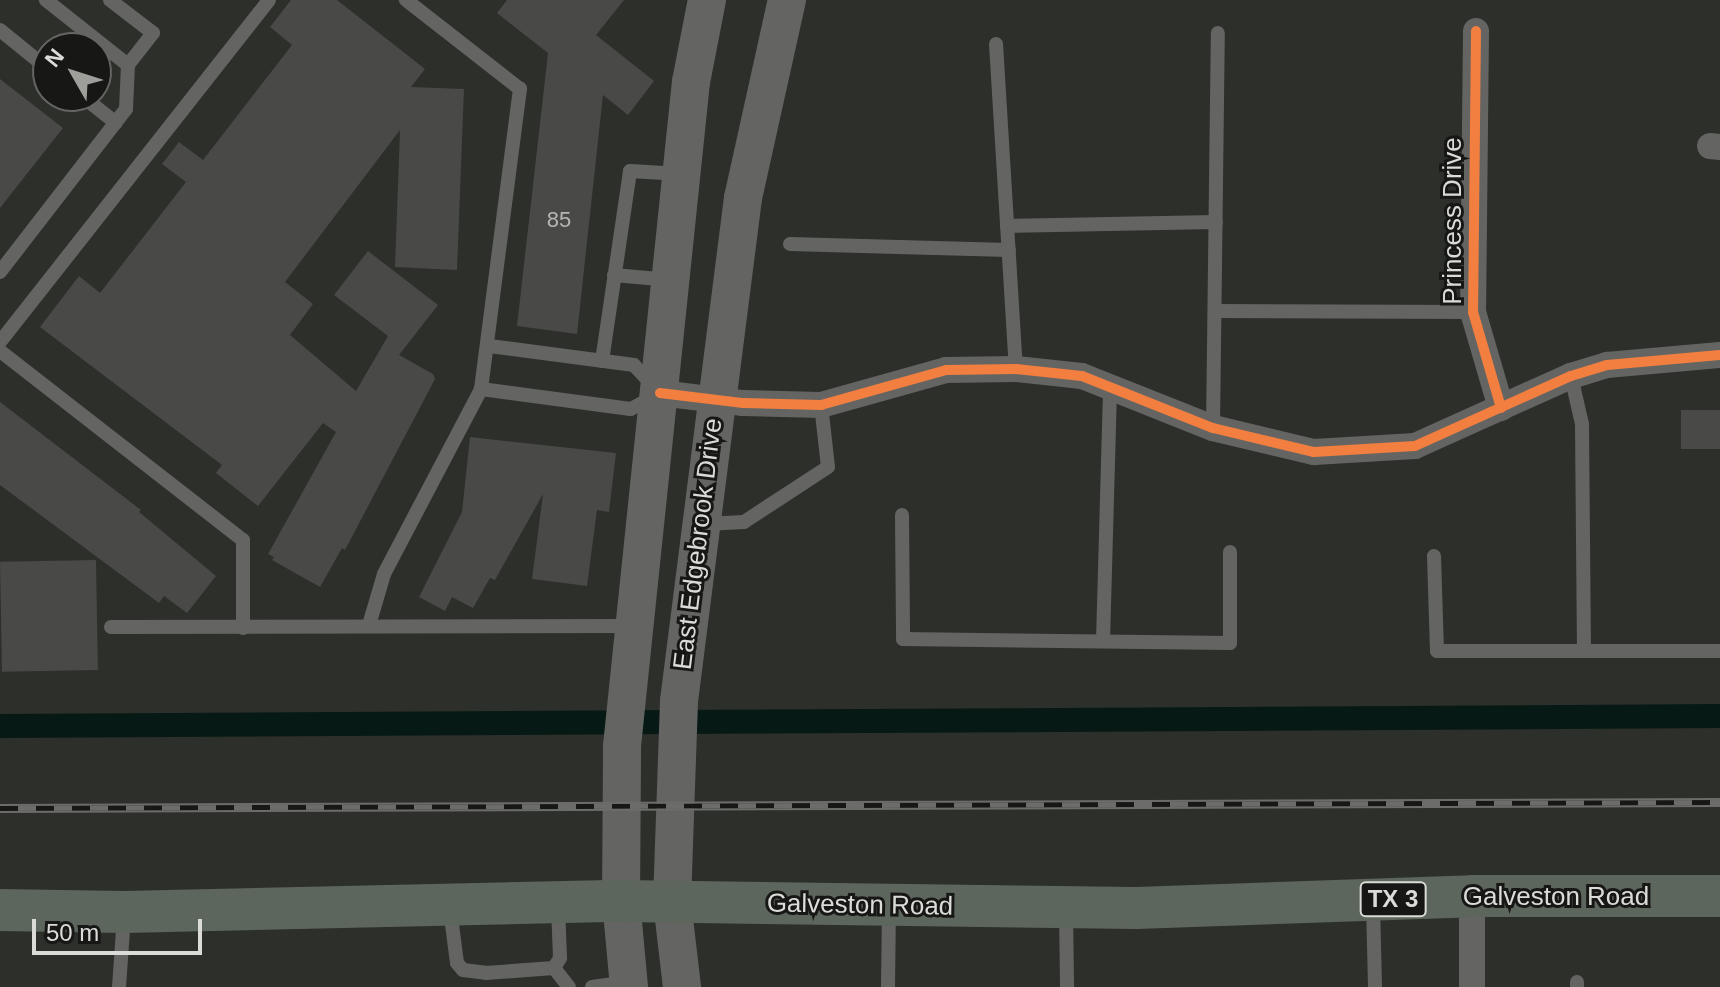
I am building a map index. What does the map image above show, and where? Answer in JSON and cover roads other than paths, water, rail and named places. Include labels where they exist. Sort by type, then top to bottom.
[{"type":"main road","name":"East Edgebrook Drive","points":[[616,985],[621,901],[622,746],[632,626],[660,393],[691,82],[707,0]]},
{"type":"main road","name":"East Edgebrook Drive","points":[[682,987],[672,902],[679,701],[743,198],[787,0]]},
{"type":"main road","name":"Galveston Road","points":[[0,910],[124,912],[621,901],[1066,908],[1472,896],[1720,896]]},
{"type":"street","name":"Princess Drive","points":[[1476,31],[1473,312],[1501,408]]},
{"type":"street","points":[[660,393],[717,400],[821,405],[946,370],[1016,369],[1082,376],[1213,428],[1314,452],[1415,446],[1571,376],[1607,365],[1720,355]]},
{"type":"street","points":[[1472,896],[1472,987]]},
{"type":"lane","points":[[46,0],[128,65]]},
{"type":"lane","points":[[0,272],[126,109],[128,65],[153,33],[110,0]]},
{"type":"lane","points":[[0,342],[269,0]]},
{"type":"lane","points":[[369,625],[384,574],[481,389],[520,89],[406,0]]},
{"type":"lane","points":[[0,30],[32,56]]},
{"type":"lane","points":[[1213,428],[1218,33]]},
{"type":"lane","points":[[996,44],[1016,369]]},
{"type":"lane","points":[[102,112],[116,123]]},
{"type":"lane","points":[[602,361],[630,171],[682,174]]},
{"type":"lane","points":[[1007,226],[1216,222]]},
{"type":"lane","points":[[790,244],[1009,250]]},
{"type":"lane","points":[[614,275],[671,280]]},
{"type":"lane","points":[[1215,311],[1473,312]]},
{"type":"lane","points":[[481,389],[631,409],[660,393],[634,365],[489,346]]},
{"type":"lane","points":[[0,351],[243,540],[243,628]]},
{"type":"lane","points":[[1571,376],[1582,424],[1584,651]]},
{"type":"lane","points":[[1103,641],[1110,386]]},
{"type":"lane","points":[[701,524],[744,522],[828,467],[821,405]]},
{"type":"lane","points":[[902,515],[903,639],[1230,643],[1230,552]]},
{"type":"lane","points":[[1434,556],[1437,651],[1720,651]]},
{"type":"lane","points":[[111,627],[632,626]]},
{"type":"lane","points":[[1373,900],[1375,987]]},
{"type":"lane","points":[[554,968],[560,958],[558,903]]},
{"type":"lane","points":[[450,905],[457,963],[463,970],[486,973],[554,968]]},
{"type":"lane","points":[[888,987],[889,905]]},
{"type":"lane","points":[[1066,908],[1067,987]]},
{"type":"lane","points":[[119,987],[124,912]]},
{"type":"lane","points":[[554,968],[569,987]]},
{"type":"waterway","points":[[0,726],[1720,716]]},
{"type":"railway","points":[[0,808],[1720,802]]}]
